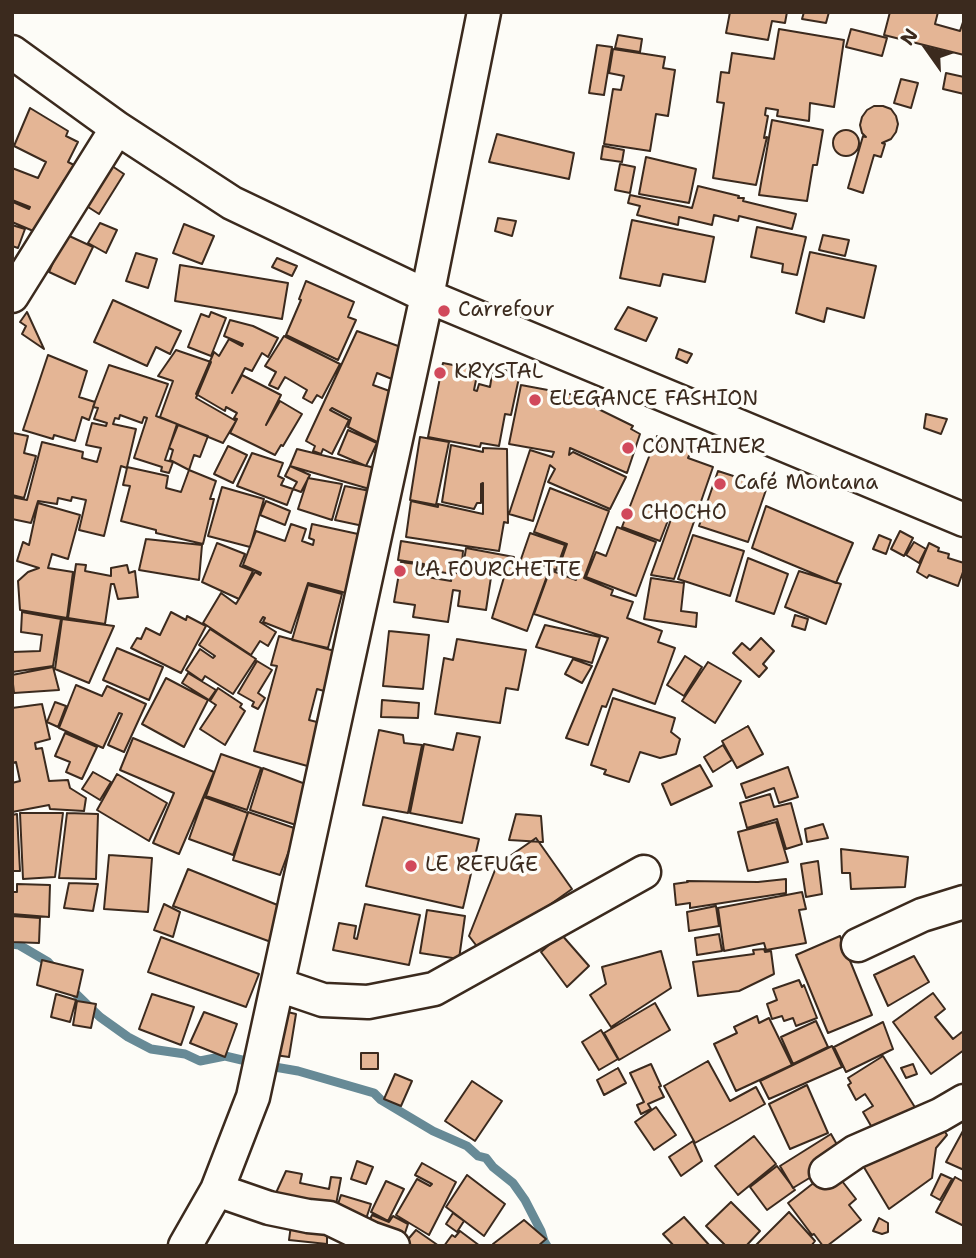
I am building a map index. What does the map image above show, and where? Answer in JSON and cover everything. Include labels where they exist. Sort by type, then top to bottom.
[{"type":"street","points":[[185,1246],[217,1190],[253,1097],[428,296],[484,12]]},
{"type":"street","points":[[12,52],[117,128],[232,202],[428,296],[963,514]]},
{"type":"street","points":[[12,296],[117,128]]},
{"type":"street","points":[[279,985],[323,1000],[368,1002],[434,989],[644,872]]},
{"type":"street","points":[[859,945],[922,915],[964,902]]},
{"type":"street","points":[[826,1172],[855,1152],[940,1115],[964,1101]]},
{"type":"street","points":[[217,1190],[269,1208],[329,1218],[393,1246]]},
{"type":"building","points":[[730,12],[787,12],[785,23],[772,21],[768,40],[726,33]]},
{"type":"building","points":[[804,12],[829,12],[826,23],[802,19]]},
{"type":"building","points":[[890,12],[938,12],[935,24],[960,31],[964,19],[964,55],[884,35]]},
{"type":"building","points":[[779,29],[844,40],[834,107],[810,103],[809,121],[777,116],[778,110],[766,108],[765,115],[768,116],[764,138],[767,137],[756,185],[713,178],[724,103],[717,102],[721,72],[729,73],[732,53],[774,59]]},
{"type":"building","points":[[851,29],[887,38],[882,56],[846,47]]},
{"type":"building","points":[[618,35],[642,39],[640,52],[615,48]]},
{"type":"building","points":[[597,45],[612,47],[604,95],[589,93]]},
{"type":"building","points":[[613,49],[665,57],[663,68],[675,70],[668,116],[656,114],[650,151],[604,144],[613,89],[621,90],[624,76],[609,73]]},
{"type":"building","points":[[946,73],[964,77],[964,94],[943,89]]},
{"type":"building","points":[[901,79],[918,83],[911,108],[894,103]]},
{"type":"building","points":[[874,106],[891,109],[898,124],[891,139],[882,143],[885,144],[881,157],[874,155],[863,193],[848,188],[863,136],[866,137],[860,125],[862,117]]},
{"type":"building","points":[[30,108],[68,131],[66,136],[78,142],[68,162],[78,167],[70,183],[64,180],[38,233],[12,222],[13,202],[29,209],[30,207],[12,200],[12,168],[38,178],[46,162],[14,146]]},
{"type":"building","points":[[772,120],[823,130],[807,201],[759,195]]},
{"type":"building","points":[[846,130],[855,134],[859,143],[855,152],[846,156],[837,152],[833,143],[837,134]]},
{"type":"building","points":[[497,134],[574,153],[569,179],[489,162]]},
{"type":"building","points":[[603,146],[624,150],[622,162],[601,159]]},
{"type":"building","points":[[646,157],[696,169],[689,203],[639,194]]},
{"type":"building","points":[[109,164],[124,174],[99,214],[85,205]]},
{"type":"building","points":[[620,164],[635,167],[630,193],[615,190]]},
{"type":"building","points":[[698,186],[796,214],[792,229],[739,216],[738,221],[714,215],[712,225],[679,217],[678,225],[637,215],[640,206],[628,203],[630,195],[692,208]]},
{"type":"building","points":[[498,218],[516,221],[512,236],[495,231]]},
{"type":"building","points":[[632,220],[714,237],[705,282],[663,274],[660,286],[620,278]]},
{"type":"building","points":[[100,223],[117,230],[106,253],[88,243]]},
{"type":"building","points":[[184,224],[214,236],[202,264],[173,253]]},
{"type":"building","points":[[12,225],[25,229],[18,248],[12,246]]},
{"type":"building","points":[[757,227],[806,237],[797,275],[782,272],[783,264],[751,257]]},
{"type":"building","points":[[65,234],[93,247],[75,284],[49,272]]},
{"type":"building","points":[[823,235],[849,240],[845,256],[819,250]]},
{"type":"building","points":[[810,252],[876,266],[864,318],[827,308],[824,322],[796,313]]},
{"type":"building","points":[[136,253],[157,259],[148,288],[126,281]]},
{"type":"building","points":[[277,258],[297,266],[292,276],[272,267]]},
{"type":"building","points":[[180,265],[288,283],[282,319],[175,301]]},
{"type":"building","points":[[306,281],[354,302],[348,317],[356,320],[338,360],[286,335]]},
{"type":"building","points":[[113,300],[181,331],[170,354],[156,347],[147,366],[94,342]]},
{"type":"building","points":[[628,307],[657,318],[646,341],[615,329]]},
{"type":"building","points":[[27,312],[44,349],[22,334],[26,326],[20,322]]},
{"type":"building","points":[[211,312],[226,318],[211,356],[188,347],[201,314],[209,317]]},
{"type":"building","points":[[230,320],[253,326],[278,338],[268,357],[262,353],[252,371],[245,368],[232,393],[242,375],[281,395],[266,425],[280,401],[302,414],[275,455],[230,433],[237,413],[226,407],[225,411],[196,394],[214,352],[219,356],[229,339],[242,346],[243,344],[224,336]]},
{"type":"building","points":[[357,331],[409,350],[399,360],[392,379],[377,373],[373,385],[395,393],[383,445],[348,427],[351,418],[332,408],[330,410],[349,420],[332,454],[323,449],[321,454],[313,451],[315,446],[306,441]]},
{"type":"building","points":[[284,336],[340,364],[322,398],[317,395],[312,403],[303,398],[307,390],[285,377],[278,389],[269,385],[276,372],[265,366]]},
{"type":"building","points":[[679,349],[692,354],[687,363],[676,358]]},
{"type":"building","points":[[176,350],[211,362],[196,398],[236,421],[223,443],[160,417],[173,381],[158,376]]},
{"type":"building","points":[[48,355],[87,371],[79,397],[95,402],[89,420],[82,417],[75,441],[54,435],[53,439],[23,430]]},
{"type":"building","points":[[443,363],[478,370],[474,390],[477,391],[479,384],[490,387],[493,368],[520,373],[511,415],[505,414],[499,446],[481,443],[480,447],[428,437]]},
{"type":"building","points":[[109,365],[168,384],[156,416],[177,424],[165,460],[173,462],[169,473],[161,471],[162,467],[134,458],[147,418],[144,417],[142,423],[120,415],[119,419],[115,418],[113,424],[136,429],[127,467],[168,476],[166,488],[181,492],[189,470],[216,481],[210,499],[214,499],[203,544],[156,533],[156,530],[121,521],[130,486],[123,485],[127,468],[121,466],[104,536],[79,530],[86,500],[72,497],[71,501],[58,498],[57,504],[38,501],[31,523],[12,519],[12,497],[27,500],[42,442],[83,452],[82,458],[97,462],[101,448],[86,445],[92,423],[106,426],[107,423],[94,419],[98,408],[93,407]]},
{"type":"building","points":[[521,385],[580,396],[580,400],[633,426],[631,429],[640,434],[627,473],[570,448],[569,455],[573,452],[626,477],[610,509],[548,482],[555,469],[550,465],[533,521],[509,514],[530,450],[552,457],[554,452],[509,444]]},
{"type":"building","points":[[926,414],[947,419],[941,434],[924,428]]},
{"type":"building","points":[[178,425],[208,436],[200,457],[194,455],[189,470],[170,460],[173,450],[169,448]]},
{"type":"building","points":[[348,430],[377,443],[366,466],[338,454]]},
{"type":"building","points":[[13,433],[28,436],[24,453],[36,456],[24,498],[12,495]]},
{"type":"building","points":[[657,436],[664,438],[660,447],[668,450],[671,442],[692,449],[688,458],[713,467],[674,579],[651,575],[674,511],[672,510],[660,541],[622,527]]},
{"type":"building","points":[[420,437],[449,442],[436,505],[410,500]]},
{"type":"building","points":[[451,445],[483,452],[483,448],[507,449],[508,523],[504,522],[499,551],[406,537],[411,501],[483,514],[483,483],[481,503],[477,503],[474,509],[442,502]]},
{"type":"building","points":[[228,446],[247,455],[233,483],[214,474]]},
{"type":"building","points":[[297,449],[375,468],[373,490],[290,466]]},
{"type":"building","points":[[252,453],[283,463],[278,476],[284,479],[281,485],[293,489],[287,505],[237,486]]},
{"type":"building","points":[[290,466],[310,475],[301,492],[293,489],[297,482],[285,476]]},
{"type":"building","points":[[718,471],[767,487],[748,542],[699,526]]},
{"type":"building","points":[[308,478],[342,484],[332,520],[298,509]]},
{"type":"building","points":[[345,486],[375,492],[368,527],[335,520]]},
{"type":"building","points":[[222,487],[264,499],[250,547],[208,536]]},
{"type":"building","points":[[550,488],[609,511],[584,578],[613,590],[611,595],[633,602],[627,618],[662,631],[658,642],[675,648],[655,704],[613,689],[606,707],[602,706],[588,745],[566,738],[608,638],[534,614],[550,570],[576,580],[577,577],[558,570],[567,544],[534,532]]},
{"type":"building","points":[[266,501],[290,511],[285,525],[260,515]]},
{"type":"building","points":[[38,503],[80,515],[68,559],[52,554],[48,568],[73,572],[67,618],[20,610],[18,581],[28,572],[39,568],[17,561],[23,542],[29,545]]},
{"type":"building","points":[[766,506],[853,543],[836,583],[752,548]]},
{"type":"building","points":[[291,524],[306,529],[302,541],[313,545],[314,540],[309,538],[312,524],[358,534],[346,593],[308,583],[291,633],[263,622],[263,617],[260,622],[276,632],[268,646],[260,641],[251,655],[203,623],[221,593],[236,604],[255,572],[260,575],[261,573],[243,565],[256,531],[285,541]]},
{"type":"building","points":[[617,527],[656,542],[636,596],[586,577],[596,552],[606,556]]},
{"type":"building","points":[[900,531],[913,538],[904,556],[891,549]]},
{"type":"building","points":[[530,533],[565,545],[556,570],[541,565],[540,569],[520,562]]},
{"type":"building","points":[[693,535],[744,551],[730,596],[678,579]]},
{"type":"building","points":[[879,535],[891,540],[886,554],[873,549]]},
{"type":"building","points":[[146,539],[202,545],[199,580],[139,570]]},
{"type":"building","points":[[401,541],[463,551],[462,563],[458,563],[456,573],[462,574],[466,548],[514,557],[513,563],[547,576],[527,631],[492,618],[507,567],[493,564],[486,610],[458,606],[460,591],[453,590],[448,622],[413,617],[415,605],[394,602],[401,562],[423,565],[421,576],[451,581],[452,574],[423,569],[424,564],[398,560]]},
{"type":"building","points":[[914,542],[926,549],[919,563],[906,555]]},
{"type":"building","points":[[217,543],[245,554],[240,566],[253,571],[239,599],[202,582]]},
{"type":"building","points":[[929,543],[939,548],[938,551],[949,554],[948,558],[964,563],[958,586],[929,575],[927,578],[917,572]]},
{"type":"building","points":[[748,558],[788,574],[774,614],[736,601]]},
{"type":"building","points":[[76,564],[86,565],[85,571],[111,576],[111,568],[127,565],[129,573],[135,571],[138,597],[118,599],[114,584],[111,584],[105,624],[68,618]]},
{"type":"building","points":[[799,571],[841,584],[826,624],[785,607]]},
{"type":"building","points":[[651,578],[684,583],[681,611],[697,613],[696,627],[644,619]]},
{"type":"building","points":[[308,585],[342,594],[328,648],[292,640]]},
{"type":"building","points":[[22,612],[61,619],[53,666],[12,672],[12,652],[40,651],[42,635],[21,632]]},
{"type":"building","points":[[171,612],[186,620],[187,616],[206,626],[181,673],[131,648],[137,638],[141,639],[146,628],[160,635]]},
{"type":"building","points":[[795,615],[808,619],[805,630],[792,626]]},
{"type":"building","points":[[62,619],[114,626],[89,683],[55,669]]},
{"type":"building","points":[[545,625],[600,637],[592,663],[536,647]]},
{"type":"building","points":[[210,629],[256,659],[233,694],[205,676],[202,681],[186,670],[200,649],[213,658],[215,656],[199,645]]},
{"type":"building","points":[[389,631],[429,635],[423,689],[383,686]]},
{"type":"building","points":[[279,636],[346,654],[335,694],[317,689],[309,720],[317,722],[324,693],[338,698],[318,769],[254,751],[277,666],[271,665]]},
{"type":"building","points":[[761,638],[774,651],[763,664],[767,668],[759,677],[733,653],[742,643],[750,650]]},
{"type":"building","points":[[457,639],[526,650],[518,690],[506,688],[500,723],[435,714],[444,658],[453,660]]},
{"type":"building","points":[[117,648],[163,667],[149,700],[103,680]]},
{"type":"building","points":[[685,656],[702,667],[684,696],[667,685]]},
{"type":"building","points":[[573,659],[592,666],[582,683],[565,674]]},
{"type":"building","points":[[257,661],[272,670],[258,693],[265,698],[258,709],[252,706],[254,702],[238,693]]},
{"type":"building","points":[[708,662],[741,681],[715,723],[682,701]]},
{"type":"building","points":[[53,667],[59,690],[14,693],[12,675]]},
{"type":"building","points":[[188,673],[216,690],[209,700],[182,683]]},
{"type":"building","points":[[166,678],[208,700],[184,747],[142,724]]},
{"type":"building","points":[[76,685],[102,696],[107,686],[146,704],[124,752],[108,745],[122,714],[119,713],[103,748],[59,728]]},
{"type":"building","points":[[218,688],[242,704],[240,707],[245,711],[225,745],[200,729],[216,705],[210,701]]},
{"type":"building","points":[[613,698],[675,718],[671,732],[680,739],[676,754],[660,758],[640,752],[629,782],[604,774],[606,770],[591,765]]},
{"type":"building","points":[[382,700],[419,703],[418,718],[381,717]]},
{"type":"building","points":[[55,702],[66,706],[58,727],[47,722]]},
{"type":"building","points":[[42,704],[50,739],[35,743],[36,749],[42,748],[49,781],[68,780],[70,788],[86,798],[84,811],[50,809],[49,805],[12,812],[12,783],[20,781],[16,762],[12,763],[12,708]]},
{"type":"building","points":[[748,726],[763,754],[737,768],[722,741]]},
{"type":"building","points":[[379,730],[403,735],[404,743],[422,745],[408,813],[363,805]]},
{"type":"building","points":[[65,733],[97,747],[82,779],[66,772],[70,762],[55,756]]},
{"type":"building","points":[[457,733],[480,737],[462,823],[410,813],[424,744],[453,750]]},
{"type":"building","points":[[133,738],[214,772],[179,854],[153,843],[174,793],[120,770]]},
{"type":"building","points":[[723,745],[732,760],[713,772],[704,757]]},
{"type":"building","points":[[221,754],[261,768],[247,810],[206,796]]},
{"type":"building","points":[[700,765],[712,786],[671,805],[662,784]]},
{"type":"building","points":[[788,767],[798,797],[779,803],[774,788],[746,798],[741,784]]},
{"type":"building","points":[[263,768],[316,788],[302,827],[250,810]]},
{"type":"building","points":[[93,772],[111,782],[100,800],[82,789]]},
{"type":"building","points":[[117,774],[167,803],[149,841],[97,810]]},
{"type":"building","points":[[770,794],[774,807],[791,803],[802,844],[786,849],[777,819],[747,828],[740,803]]},
{"type":"building","points":[[204,797],[248,813],[233,855],[189,839]]},
{"type":"building","points":[[248,812],[297,829],[280,875],[233,860]]},
{"type":"building","points":[[20,813],[63,813],[55,877],[23,879]]},
{"type":"building","points":[[67,813],[98,814],[96,879],[59,878]]},
{"type":"building","points":[[17,814],[20,871],[12,871],[12,815]]},
{"type":"building","points":[[516,814],[541,816],[543,842],[509,840]]},
{"type":"building","points":[[383,817],[479,839],[463,908],[366,886]]},
{"type":"building","points":[[776,822],[788,862],[748,871],[738,832]]},
{"type":"building","points":[[823,824],[828,838],[807,842],[805,829]]},
{"type":"building","points":[[536,838],[572,889],[482,953],[469,936],[497,865]]},
{"type":"building","points":[[841,849],[908,857],[905,887],[851,889],[850,873],[842,873]]},
{"type":"building","points":[[109,855],[152,858],[148,912],[104,909]]},
{"type":"building","points":[[818,861],[822,894],[806,897],[801,864]]},
{"type":"building","points":[[188,869],[280,906],[271,942],[173,906]]},
{"type":"building","points":[[786,879],[786,893],[690,908],[690,903],[676,905],[674,884],[687,881],[758,882]]},
{"type":"building","points":[[69,883],[98,884],[93,911],[64,908]]},
{"type":"building","points":[[17,884],[50,885],[49,917],[12,914],[12,892],[17,892]]},
{"type":"building","points":[[802,892],[806,909],[799,910],[806,943],[766,950],[764,943],[724,951],[718,908]]},
{"type":"building","points":[[164,904],[180,912],[173,937],[154,930]]},
{"type":"building","points":[[365,904],[420,915],[409,965],[333,950],[339,923],[356,926],[354,938],[357,939]]},
{"type":"building","points":[[716,906],[719,926],[689,931],[687,912]]},
{"type":"building","points":[[427,910],[465,916],[459,959],[420,953]]},
{"type":"building","points":[[12,916],[40,918],[39,943],[12,942]]},
{"type":"building","points":[[561,934],[589,966],[567,987],[541,952]]},
{"type":"building","points":[[719,934],[722,951],[697,955],[695,938]]},
{"type":"building","points":[[840,936],[872,1015],[828,1033],[796,955]]},
{"type":"building","points":[[161,937],[259,974],[246,1007],[148,972]]},
{"type":"building","points":[[764,949],[765,952],[771,951],[774,974],[739,991],[698,996],[693,962],[754,954],[753,950]]},
{"type":"building","points":[[661,951],[671,988],[611,1027],[590,995],[606,984],[602,967]]},
{"type":"building","points":[[914,956],[929,982],[888,1006],[874,975]]},
{"type":"building","points":[[42,960],[83,970],[77,997],[37,985]]},
{"type":"building","points":[[799,980],[802,987],[804,985],[817,1018],[796,1026],[793,1018],[784,1021],[782,1016],[772,1019],[767,1004],[777,1000],[773,989]]},
{"type":"building","points":[[933,993],[945,1009],[935,1017],[953,1039],[962,1032],[964,1034],[964,1050],[931,1074],[893,1022]]},
{"type":"building","points":[[56,994],[76,1000],[70,1022],[51,1017]]},
{"type":"building","points":[[152,994],[194,1007],[181,1045],[139,1029]]},
{"type":"building","points":[[77,1001],[96,1004],[91,1028],[73,1025]]},
{"type":"building","points":[[655,1003],[670,1030],[619,1060],[604,1033]]},
{"type":"building","points":[[283,1011],[296,1014],[289,1057],[275,1055]]},
{"type":"building","points":[[204,1012],[237,1024],[225,1057],[190,1043]]},
{"type":"building","points":[[757,1016],[759,1023],[769,1018],[792,1065],[736,1091],[714,1044],[737,1033],[734,1027]]},
{"type":"building","points":[[816,1021],[828,1047],[793,1064],[781,1037]]},
{"type":"building","points":[[883,1022],[893,1049],[846,1072],[834,1047]]},
{"type":"building","points":[[601,1030],[618,1059],[599,1070],[582,1042]]},
{"type":"building","points":[[832,1046],[842,1067],[769,1099],[760,1081]]},
{"type":"building","points":[[361,1053],[378,1053],[378,1069],[361,1069]]},
{"type":"building","points":[[883,1056],[916,1109],[874,1131],[863,1112],[873,1106],[865,1094],[856,1100],[848,1085],[851,1083],[848,1078]]},
{"type":"building","points":[[708,1061],[730,1101],[756,1087],[765,1104],[695,1143],[664,1086]]},
{"type":"building","points":[[651,1064],[664,1097],[648,1104],[651,1109],[641,1114],[637,1105],[644,1102],[630,1073]]},
{"type":"building","points":[[913,1064],[917,1074],[906,1078],[901,1068]]},
{"type":"building","points":[[618,1068],[626,1083],[604,1095],[597,1080]]},
{"type":"building","points":[[395,1074],[412,1081],[401,1106],[384,1099]]},
{"type":"building","points":[[472,1081],[502,1101],[475,1141],[445,1121]]},
{"type":"building","points":[[807,1085],[828,1133],[790,1149],[769,1104]]},
{"type":"building","points":[[656,1107],[676,1135],[654,1150],[635,1122]]},
{"type":"building","points":[[940,1124],[947,1135],[936,1148],[932,1178],[889,1209],[859,1159]]},
{"type":"building","points":[[964,1129],[964,1170],[946,1162]]},
{"type":"building","points":[[831,1134],[844,1157],[793,1188],[780,1166]]},
{"type":"building","points":[[754,1136],[776,1164],[738,1195],[715,1166]]},
{"type":"building","points":[[693,1141],[702,1161],[681,1176],[669,1157]]},
{"type":"building","points":[[357,1161],[373,1167],[366,1184],[351,1179]]},
{"type":"building","points":[[422,1163],[456,1182],[429,1235],[396,1215],[417,1179],[430,1186],[432,1184],[415,1175]]},
{"type":"building","points":[[777,1166],[795,1190],[767,1210],[750,1187]]},
{"type":"building","points":[[286,1171],[302,1174],[300,1183],[329,1189],[331,1177],[341,1178],[335,1210],[270,1206]]},
{"type":"building","points":[[835,1172],[856,1199],[849,1205],[861,1220],[827,1246],[823,1246],[788,1203],[825,1174]]},
{"type":"building","points":[[941,1174],[952,1179],[940,1200],[931,1195]]},
{"type":"building","points":[[467,1175],[505,1204],[484,1236],[446,1207]]},
{"type":"building","points":[[955,1177],[964,1182],[964,1226],[936,1212]]},
{"type":"building","points":[[386,1181],[404,1189],[388,1221],[371,1212]]},
{"type":"building","points":[[341,1195],[371,1204],[364,1225],[334,1216]]},
{"type":"building","points":[[731,1202],[760,1231],[746,1246],[726,1246],[706,1226]]},
{"type":"building","points":[[789,1212],[815,1241],[811,1246],[755,1246]]},
{"type":"building","points":[[453,1213],[464,1221],[457,1232],[446,1224]]},
{"type":"building","points":[[372,1215],[389,1222],[393,1216],[408,1224],[401,1245],[364,1233]]},
{"type":"building","points":[[684,1217],[710,1246],[674,1246],[663,1234]]},
{"type":"building","points":[[292,1218],[327,1220],[327,1244],[289,1240]]},
{"type":"building","points":[[879,1218],[888,1223],[888,1232],[882,1234],[873,1231]]},
{"type":"building","points":[[524,1220],[546,1239],[538,1246],[493,1244]]},
{"type":"building","points":[[416,1230],[439,1246],[404,1244]]},
{"type":"building","points":[[460,1231],[480,1246],[444,1246],[452,1235],[455,1237]]},
{"type":"waterway","points":[[12,944],[19,945],[48,962],[54,969]]},
{"type":"waterway","points":[[70,988],[100,1017],[151,1049],[185,1054],[200,1061],[225,1056],[298,1071],[374,1093],[433,1131],[486,1158],[513,1183],[525,1200],[547,1246]]},
{"type":"place","name":"Carrefour","points":[[444,311]]},
{"type":"place","name":"KRYSTAL","points":[[440,373]]},
{"type":"place","name":"ELEGANCE FASHION","points":[[535,400]]},
{"type":"place","name":"CONTAINER","points":[[628,448]]},
{"type":"place","name":"Café Montana","points":[[720,484]]},
{"type":"place","name":"CHOCHO","points":[[627,514]]},
{"type":"place","name":"LA FOURCHETTE","points":[[400,571]]},
{"type":"place","name":"LE REFUGE","points":[[411,866]]}]
